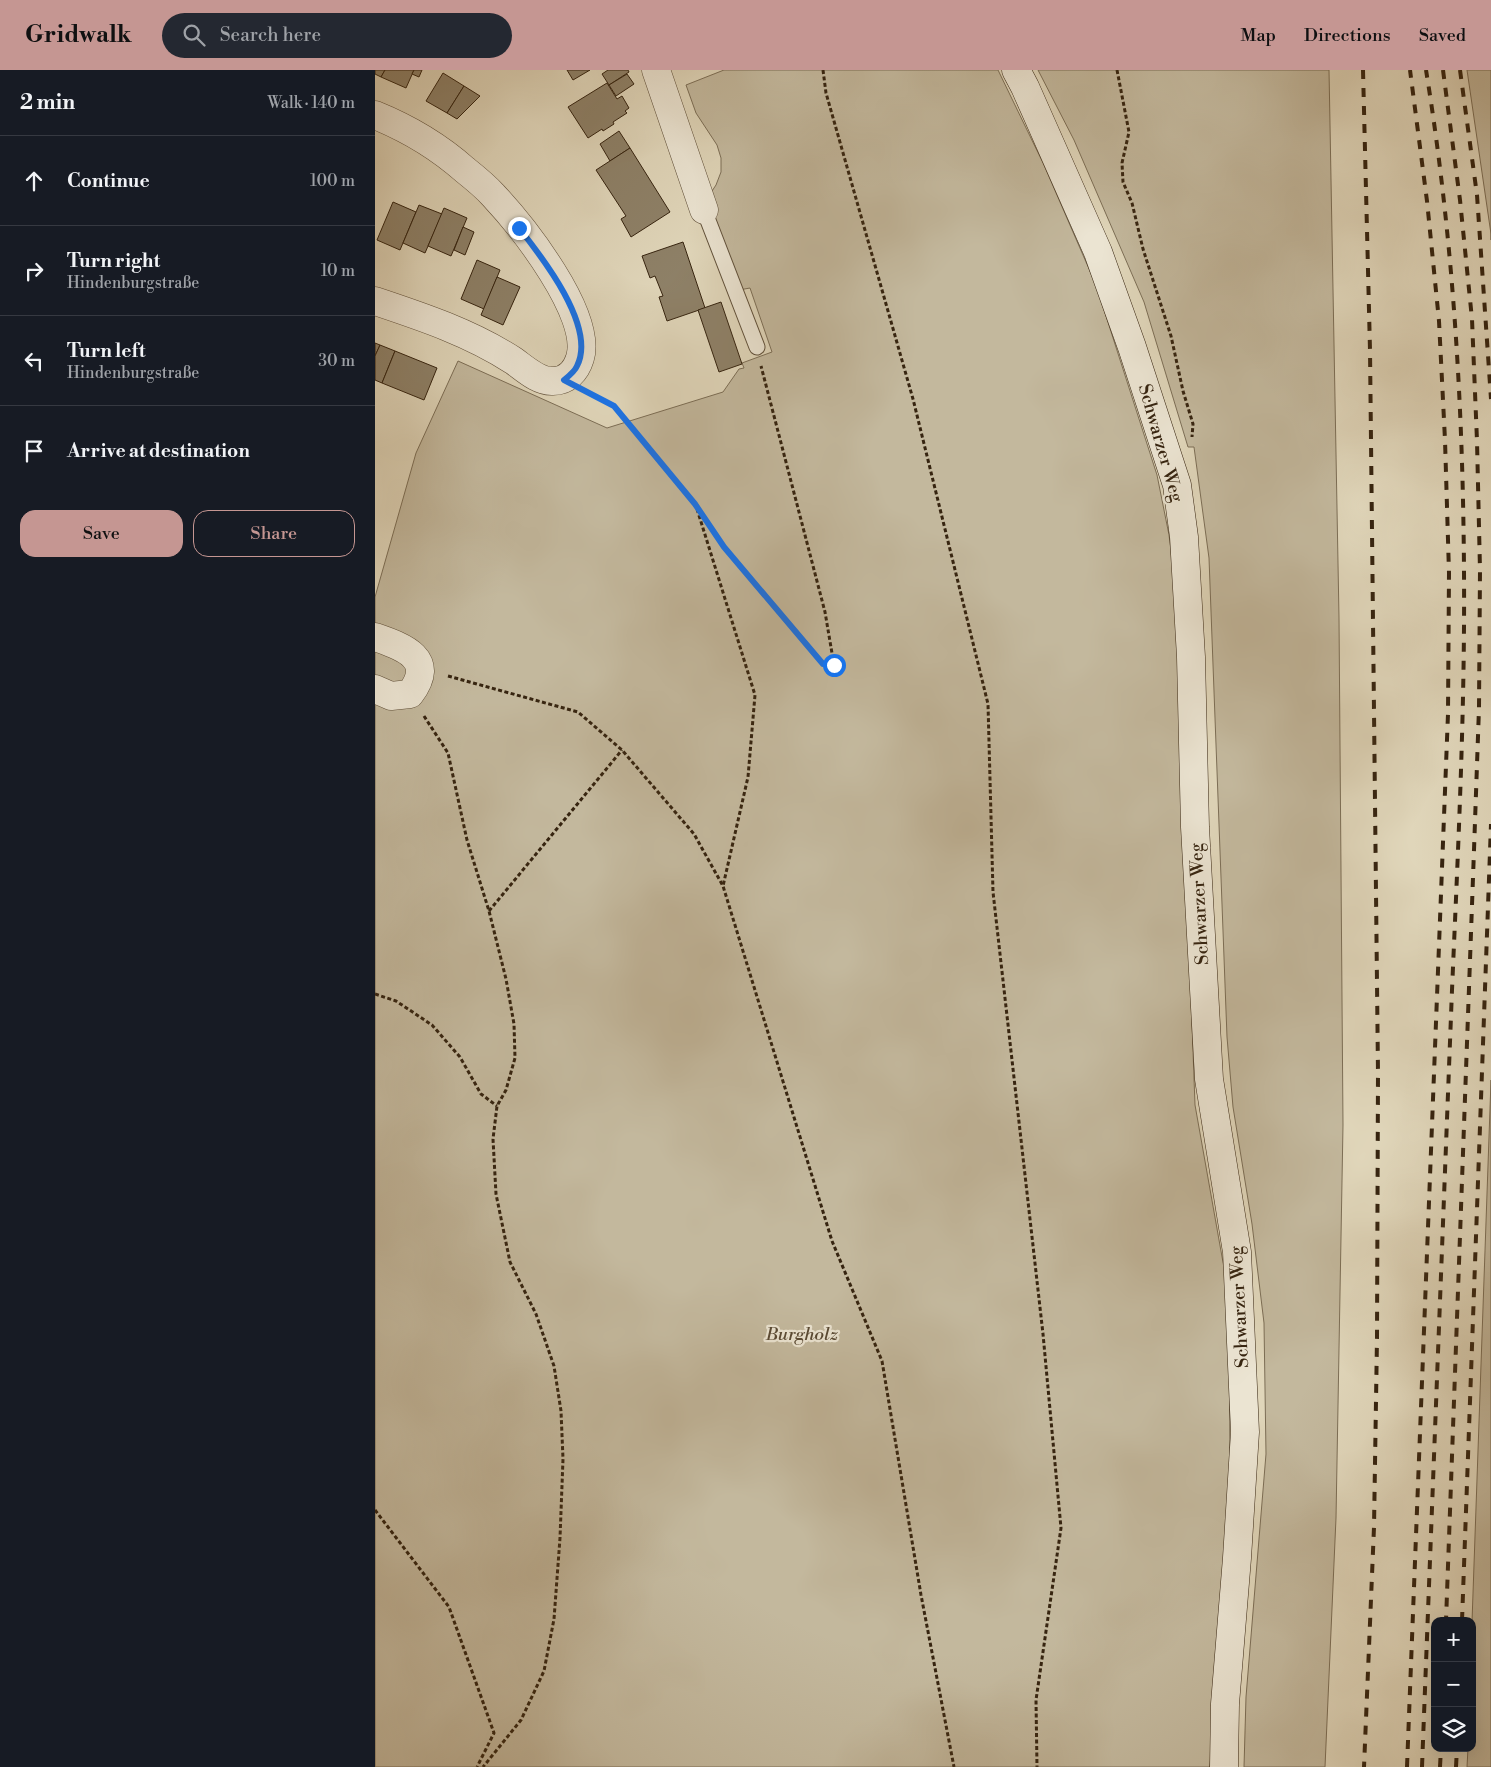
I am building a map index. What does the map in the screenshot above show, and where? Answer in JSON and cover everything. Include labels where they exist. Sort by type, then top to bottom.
[{"type":"street","points":[[656,70],[705,210]]},
{"type":"street","name":"Schwarzer Weg","points":[[1016,70],[1102,261],[1177,485],[1184,537],[1191,657],[1195,827],[1209,1079],[1237,1252],[1245,1432],[1225,1704],[1224,1767]]},
{"type":"street","points":[[375,115],[437,148],[465,169],[493,195],[537,251],[570,303],[579,329],[581,353],[577,366],[564,380],[544,380],[471,336],[375,301]]},
{"type":"street","points":[[375,637],[404,648],[418,661],[416,682],[391,696],[375,689]]},
{"type":"lane","points":[[705,210],[757,347]]},
{"type":"path","points":[[823,70],[826,93],[913,399],[988,704],[993,892],[1043,1334],[1061,1528],[1036,1700],[1037,1767]]},
{"type":"path","points":[[1117,70],[1129,132],[1122,163],[1123,182],[1132,203],[1143,249],[1171,336],[1183,391],[1193,424],[1192,444]]},
{"type":"path","points":[[564,380],[614,406],[695,504],[724,547],[823,664],[834,665],[825,612],[757,347]]},
{"type":"path","points":[[695,504],[755,695],[749,777],[723,886]]},
{"type":"path","points":[[416,682],[578,712],[621,750],[694,834],[723,886],[832,1241],[882,1361],[921,1595],[953,1767]]},
{"type":"path","points":[[416,682],[448,753],[467,840],[489,911],[506,979],[514,1024],[515,1058],[506,1090],[497,1106],[493,1139],[496,1194],[510,1262],[536,1314],[554,1366],[561,1411],[563,1459],[554,1619],[544,1670],[521,1720],[483,1767]]},
{"type":"path","points":[[489,911],[621,750]]},
{"type":"path","points":[[375,994],[396,1001],[432,1025],[460,1056],[481,1094],[497,1106]]},
{"type":"path","points":[[375,1510],[449,1607],[494,1733],[477,1767]]},
{"type":"green space","name":"Burgholz","points":[[724,70],[998,70],[1043,163],[1096,285],[1157,475],[1169,535],[1176,592],[1195,1105],[1229,1296],[1230,1477],[1210,1767],[375,1767],[375,597],[416,453],[458,361],[607,428],[723,392],[739,369],[744,368],[742,363],[772,352],[750,288],[739,290],[712,211],[712,191],[721,172],[721,158],[717,145],[696,113],[686,85]]},
{"type":"green space","points":[[1038,70],[1329,70],[1339,618],[1343,1125],[1336,1518],[1325,1767],[1244,1767],[1246,1697],[1266,1454],[1264,1323],[1252,1224],[1233,1107],[1227,1037],[1209,558],[1194,447],[1188,447],[1144,302],[1074,140]]},
{"type":"green space","points":[[1467,70],[1491,70],[1491,234]]},
{"type":"green space","points":[[1491,1080],[1491,1767],[1467,1767],[1468,1752],[1476,1752],[1476,1617],[1472,1617]]},
{"type":"building","points":[[375,70],[385,70],[381,77],[375,74]]},
{"type":"building","points":[[385,70],[414,70],[406,88],[381,77]]},
{"type":"building","points":[[414,70],[422,70],[419,77],[412,74]]},
{"type":"building","points":[[567,70],[590,70],[573,80]]},
{"type":"building","points":[[608,70],[628,70],[629,72],[609,85],[602,74]]},
{"type":"building","points":[[443,73],[464,86],[447,113],[426,101]]},
{"type":"building","points":[[627,74],[634,84],[616,96],[609,85]]},
{"type":"building","points":[[607,83],[617,99],[622,96],[629,108],[625,111],[627,113],[613,122],[614,124],[588,138],[568,107]]},
{"type":"building","points":[[464,86],[480,96],[457,119],[447,113]]},
{"type":"building","points":[[619,131],[630,148],[610,161],[600,144]]},
{"type":"building","points":[[630,148],[670,212],[631,237],[621,219],[626,216],[596,170]]},
{"type":"building","points":[[393,202],[416,212],[400,250],[377,240]]},
{"type":"building","points":[[419,205],[442,214],[425,253],[403,243]]},
{"type":"building","points":[[444,208],[467,218],[451,256],[428,246]]},
{"type":"building","points":[[463,227],[474,232],[465,255],[454,250]]},
{"type":"building","points":[[683,242],[705,308],[667,321],[659,297],[663,296],[655,276],[650,278],[642,256]]},
{"type":"building","points":[[477,260],[500,270],[484,309],[461,299]]},
{"type":"building","points":[[497,277],[520,287],[503,325],[481,315]]},
{"type":"building","points":[[721,302],[742,364],[719,372],[698,310]]},
{"type":"building","points":[[375,343],[380,345],[375,356]]},
{"type":"building","points":[[380,345],[395,351],[382,383],[375,380],[375,356]]},
{"type":"building","points":[[395,351],[437,368],[424,400],[382,383]]},
{"type":"railway","points":[[1363,70],[1370,350],[1378,1073],[1374,1527],[1364,1767]]},
{"type":"railway","points":[[1407,1767],[1448,714],[1449,573],[1439,321],[1427,201],[1410,70]]},
{"type":"railway","points":[[1422,1767],[1461,781],[1464,624],[1463,509],[1455,320],[1443,195],[1426,70]]},
{"type":"railway","points":[[1443,70],[1460,200],[1472,319],[1480,570],[1479,708],[1446,1617]]},
{"type":"railway","points":[[1460,70],[1477,195],[1491,399]]},
{"type":"railway","points":[[1462,1617],[1491,824]]},
{"type":"railway","points":[[1440,1767],[1441,1752]]},
{"type":"railway","points":[[1456,1767],[1457,1752]]},
{"type":"route","points":[[519,228],[554,276],[570,303],[579,329],[581,353],[577,366],[564,380],[614,406],[695,504],[724,547],[823,664],[834,665]]}]
